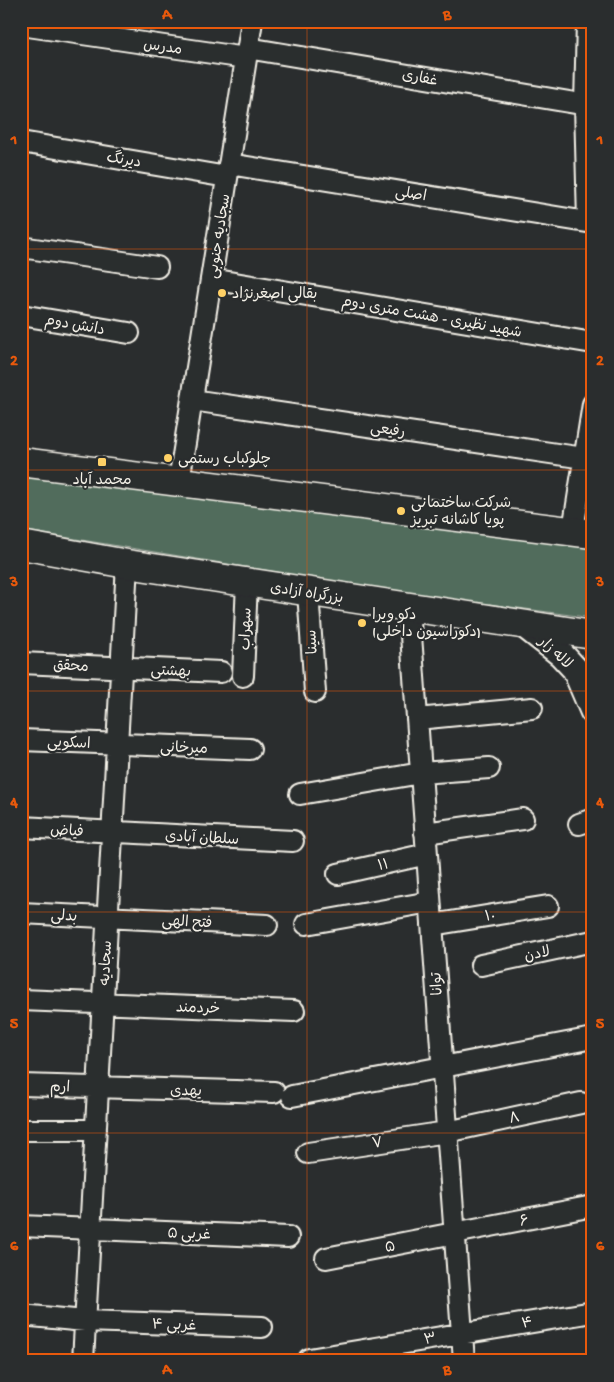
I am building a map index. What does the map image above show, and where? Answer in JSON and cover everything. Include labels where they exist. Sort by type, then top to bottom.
[{"type":"highway","points":[[21,462],[583,532]]},
{"type":"highway","name":"بزرگراه آزادی","points":[[21,545],[127,564],[593,635]]},
{"type":"main road","name":"لاله زار","points":[[524,625],[562,654],[575,669],[593,711]]},
{"type":"street","name":"سجادیه جنوبی","points":[[179,481],[252,21]]},
{"type":"street","points":[[587,21],[590,222]]},
{"type":"street","name":"مدرس","points":[[21,25],[247,53]]},
{"type":"street","name":"غفاری","points":[[247,53],[589,106]]},
{"type":"street","name":"دیرنگ","points":[[21,142],[228,170]]},
{"type":"street","name":"اصلی","points":[[228,170],[590,222]]},
{"type":"street","points":[[21,247],[157,267]]},
{"type":"street","name":"شهید نظیری - هشت متری دوم","points":[[211,279],[593,343]]},
{"type":"street","name":"دانش دوم","points":[[21,315],[129,334]]},
{"type":"street","name":"رفیعی","points":[[192,400],[584,458]]},
{"type":"street","points":[[583,532],[584,458],[593,404]]},
{"type":"street","name":"سجادیه","points":[[83,1361],[127,564]]},
{"type":"street","name":"سهراب","points":[[243,676],[247,582]]},
{"type":"street","name":"سینا","points":[[308,592],[314,692]]},
{"type":"street","name":"توانا","points":[[409,608],[464,1361]]},
{"type":"street","name":"محقق","points":[[21,663],[122,668]]},
{"type":"street","name":"بهشتی","points":[[122,668],[221,672]]},
{"type":"street","points":[[417,719],[532,708]]},
{"type":"street","name":"اسکویی","points":[[21,740],[117,744]]},
{"type":"street","name":"میرخانی","points":[[117,744],[250,749]]},
{"type":"street","points":[[300,794],[421,773],[489,768]]},
{"type":"street","points":[[425,833],[523,819]]},
{"type":"street","name":"فیاض","points":[[21,827],[112,832]]},
{"type":"street","name":"سلطان آبادی","points":[[112,832],[292,842]]},
{"type":"street","name":"۱۱","points":[[338,874],[427,854]]},
{"type":"street","points":[[306,924],[430,902]]},
{"type":"street","name":"۱۰","points":[[432,925],[548,906]]},
{"type":"street","name":"بدلی","points":[[21,913],[108,917]]},
{"type":"street","name":"فتح الهی","points":[[108,917],[267,925]]},
{"type":"street","name":"لادن","points":[[481,966],[593,941]]},
{"type":"street","name":"خردمند","points":[[21,1000],[294,1011]]},
{"type":"street","name":"یهدی","points":[[98,1088],[283,1094],[442,1067],[593,1038]]},
{"type":"street","name":"ارم","points":[[21,1086],[98,1088]]},
{"type":"street","name":"۸","points":[[447,1132],[581,1103]]},
{"type":"street","points":[[21,1130],[96,1130]]},
{"type":"street","name":"۷","points":[[308,1153],[447,1132]]},
{"type":"street","name":"۶","points":[[454,1234],[593,1206]]},
{"type":"street","name":"۵ غربی","points":[[21,1226],[288,1237]]},
{"type":"street","name":"۵","points":[[326,1258],[454,1234]]},
{"type":"street","name":"۴","points":[[462,1332],[593,1312]]},
{"type":"street","name":"۴ غربی","points":[[21,1315],[85,1321],[262,1327]]},
{"type":"street","name":"۳","points":[[309,1359],[462,1332]]},
{"type":"green space","points":[[21,472],[593,547],[593,618],[398,592],[21,530]]},
{"type":"place","name":"بقالی اصغرنژاد","points":[[222,293]]},
{"type":"place","name":"چلوکباب رستمی","points":[[168,458]]},
{"type":"place","name":"محمد آباد","points":[[102,462]]},
{"type":"place","name":"شرکت ساختمانی پویا کاشانه تبریز","points":[[401,511]]},
{"type":"place","name":"دکو ویرا (دکوراسیون داخلی)","points":[[362,623]]}]
